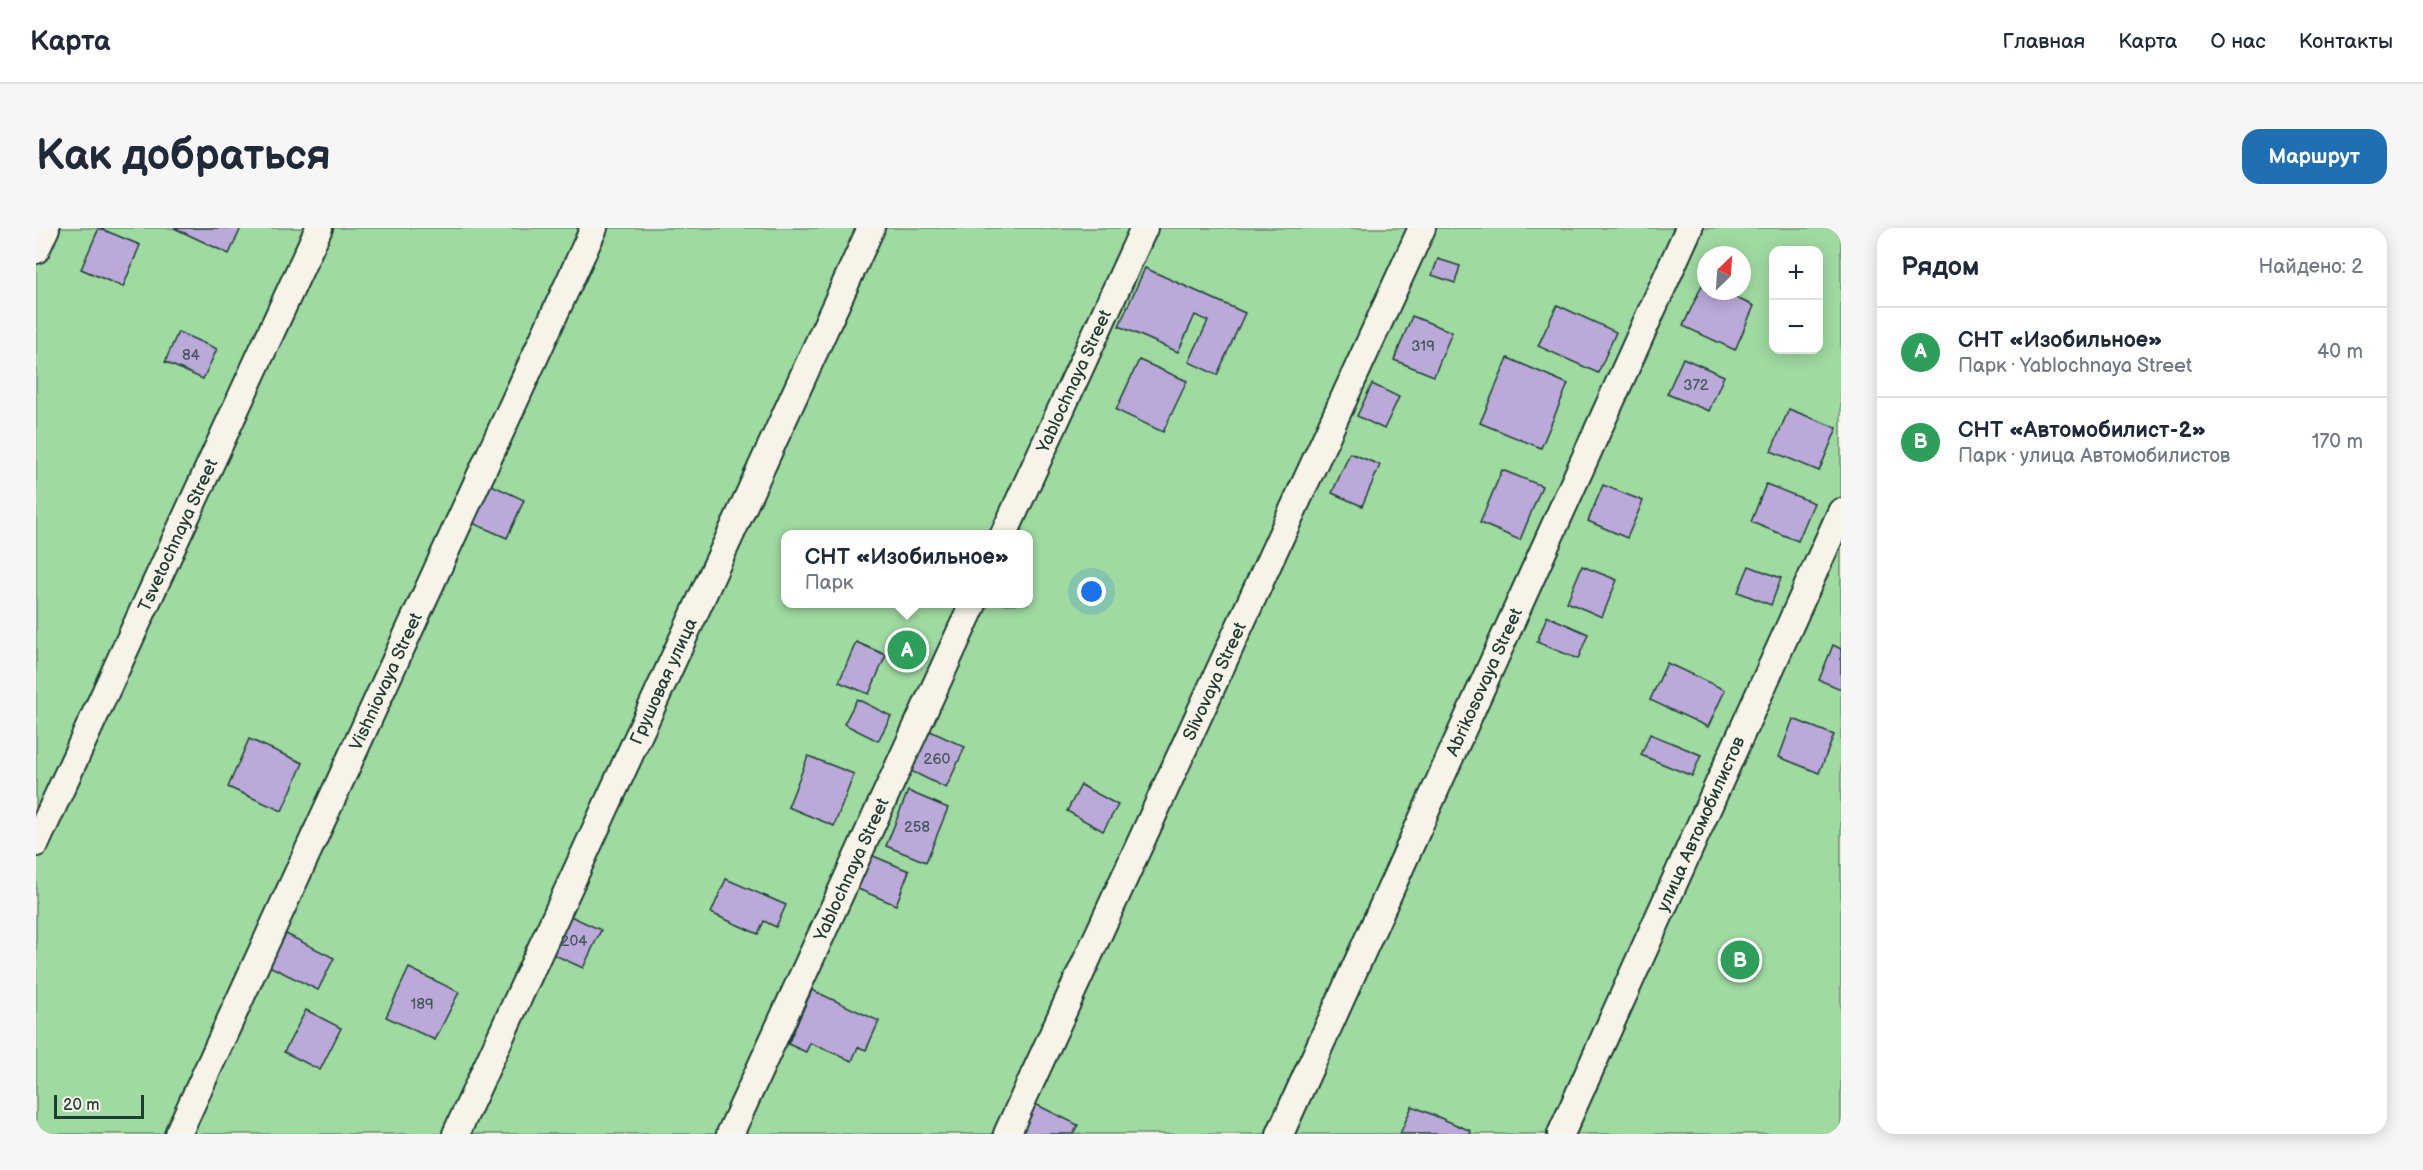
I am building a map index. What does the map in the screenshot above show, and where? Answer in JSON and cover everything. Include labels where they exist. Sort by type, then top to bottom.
[{"type":"street","points":[[36,250],[46,228]]},
{"type":"street","name":"Tsvetochnaya Street","points":[[36,843],[319,228]]},
{"type":"street","name":"Vishniovaya Street","points":[[178,1134],[594,228]]},
{"type":"street","name":"Грушовая улица","points":[[456,1134],[871,228]]},
{"type":"street","name":"Yablochnaya Street","points":[[1006,530],[1144,228]]},
{"type":"street","name":"Slivovaya Street","points":[[1007,1134],[1422,228]]},
{"type":"street","name":"Abrikosovaya Street","points":[[1280,1134],[1689,228]]},
{"type":"street","name":"улица Автомобилистов","points":[[1561,1134],[1841,512]]},
{"type":"street","name":"Yablochnaya Street","points":[[730,1134],[971,608]]},
{"type":"green space","points":[[36,228],[1841,228],[1841,1134],[36,1134]]},
{"type":"building","points":[[99,228],[140,245],[123,287],[81,269]]},
{"type":"building","points":[[174,228],[241,228],[229,254]]},
{"type":"building","points":[[1438,259],[1460,266],[1455,283],[1432,275]]},
{"type":"building","points":[[1145,268],[1245,313],[1217,375],[1189,362],[1208,321],[1195,315],[1178,352],[1119,326]]},
{"type":"building","points":[[1697,296],[1697,300],[1741,300],[1754,306],[1735,350],[1683,326]]},
{"type":"building","points":[[1557,305],[1616,332],[1598,373],[1538,346]]},
{"type":"building","points":[[1412,316],[1452,332],[1434,376],[1394,360]]},
{"type":"building","points":[[178,332],[217,349],[203,379],[165,362]]},
{"type":"building","points":[[1508,358],[1568,384],[1541,448],[1480,423]]},
{"type":"building","points":[[1683,358],[1724,376],[1709,411],[1667,394]]},
{"type":"building","points":[[1139,360],[1187,381],[1163,432],[1116,410]]},
{"type":"building","points":[[1372,384],[1399,397],[1384,429],[1357,416]]},
{"type":"building","points":[[1789,409],[1837,428],[1819,471],[1771,451]]},
{"type":"building","points":[[1350,453],[1380,465],[1362,506],[1332,493]]},
{"type":"building","points":[[1502,470],[1542,486],[1520,540],[1480,523]]},
{"type":"building","points":[[485,482],[524,500],[507,538],[468,521]]},
{"type":"building","points":[[1766,484],[1814,503],[1798,541],[1751,522]]},
{"type":"building","points":[[1603,485],[1643,501],[1627,538],[1588,521]]},
{"type":"building","points":[[1582,566],[1617,580],[1602,617],[1567,602]]},
{"type":"building","points":[[1749,566],[1781,578],[1771,605],[1738,592]]},
{"type":"building","points":[[1547,616],[1588,634],[1578,659],[1537,642]]},
{"type":"building","points":[[856,642],[886,655],[869,694],[839,682]]},
{"type":"building","points":[[1833,645],[1841,649],[1841,689],[1819,680]]},
{"type":"building","points":[[1667,663],[1725,690],[1708,727],[1650,700]]},
{"type":"building","points":[[857,699],[891,716],[878,741],[844,724]]},
{"type":"building","points":[[1793,719],[1834,735],[1819,773],[1779,757]]},
{"type":"building","points":[[928,730],[965,747],[946,788],[909,770]]},
{"type":"building","points":[[1650,734],[1701,755],[1692,776],[1641,755]]},
{"type":"building","points":[[249,739],[303,763],[282,811],[228,787]]},
{"type":"building","points":[[808,756],[854,774],[834,826],[788,807]]},
{"type":"building","points":[[1081,785],[1118,805],[1103,831],[1067,811]]},
{"type":"building","points":[[908,791],[948,808],[926,862],[886,846]]},
{"type":"building","points":[[871,855],[909,871],[896,905],[858,889]]},
{"type":"building","points":[[726,879],[786,905],[776,927],[764,921],[758,934],[711,913]]},
{"type":"building","points":[[566,914],[601,930],[583,968],[548,952]]},
{"type":"building","points":[[286,934],[334,958],[318,990],[269,966]]},
{"type":"building","points":[[409,968],[459,992],[435,1040],[386,1017]]},
{"type":"building","points":[[812,990],[879,1021],[866,1050],[858,1047],[852,1061],[810,1043],[806,1052],[788,1044]]},
{"type":"building","points":[[306,1010],[341,1028],[320,1070],[284,1052]]},
{"type":"building","points":[[1031,1102],[1078,1125],[1073,1134],[1016,1134]]},
{"type":"building","points":[[1412,1106],[1471,1131],[1470,1134],[1400,1134]]},
{"type":"place","name":"СНТ «Изобильное»","points":[[907,650]]},
{"type":"place","name":"СНТ «Автомобилист-2»","points":[[1740,960]]}]
